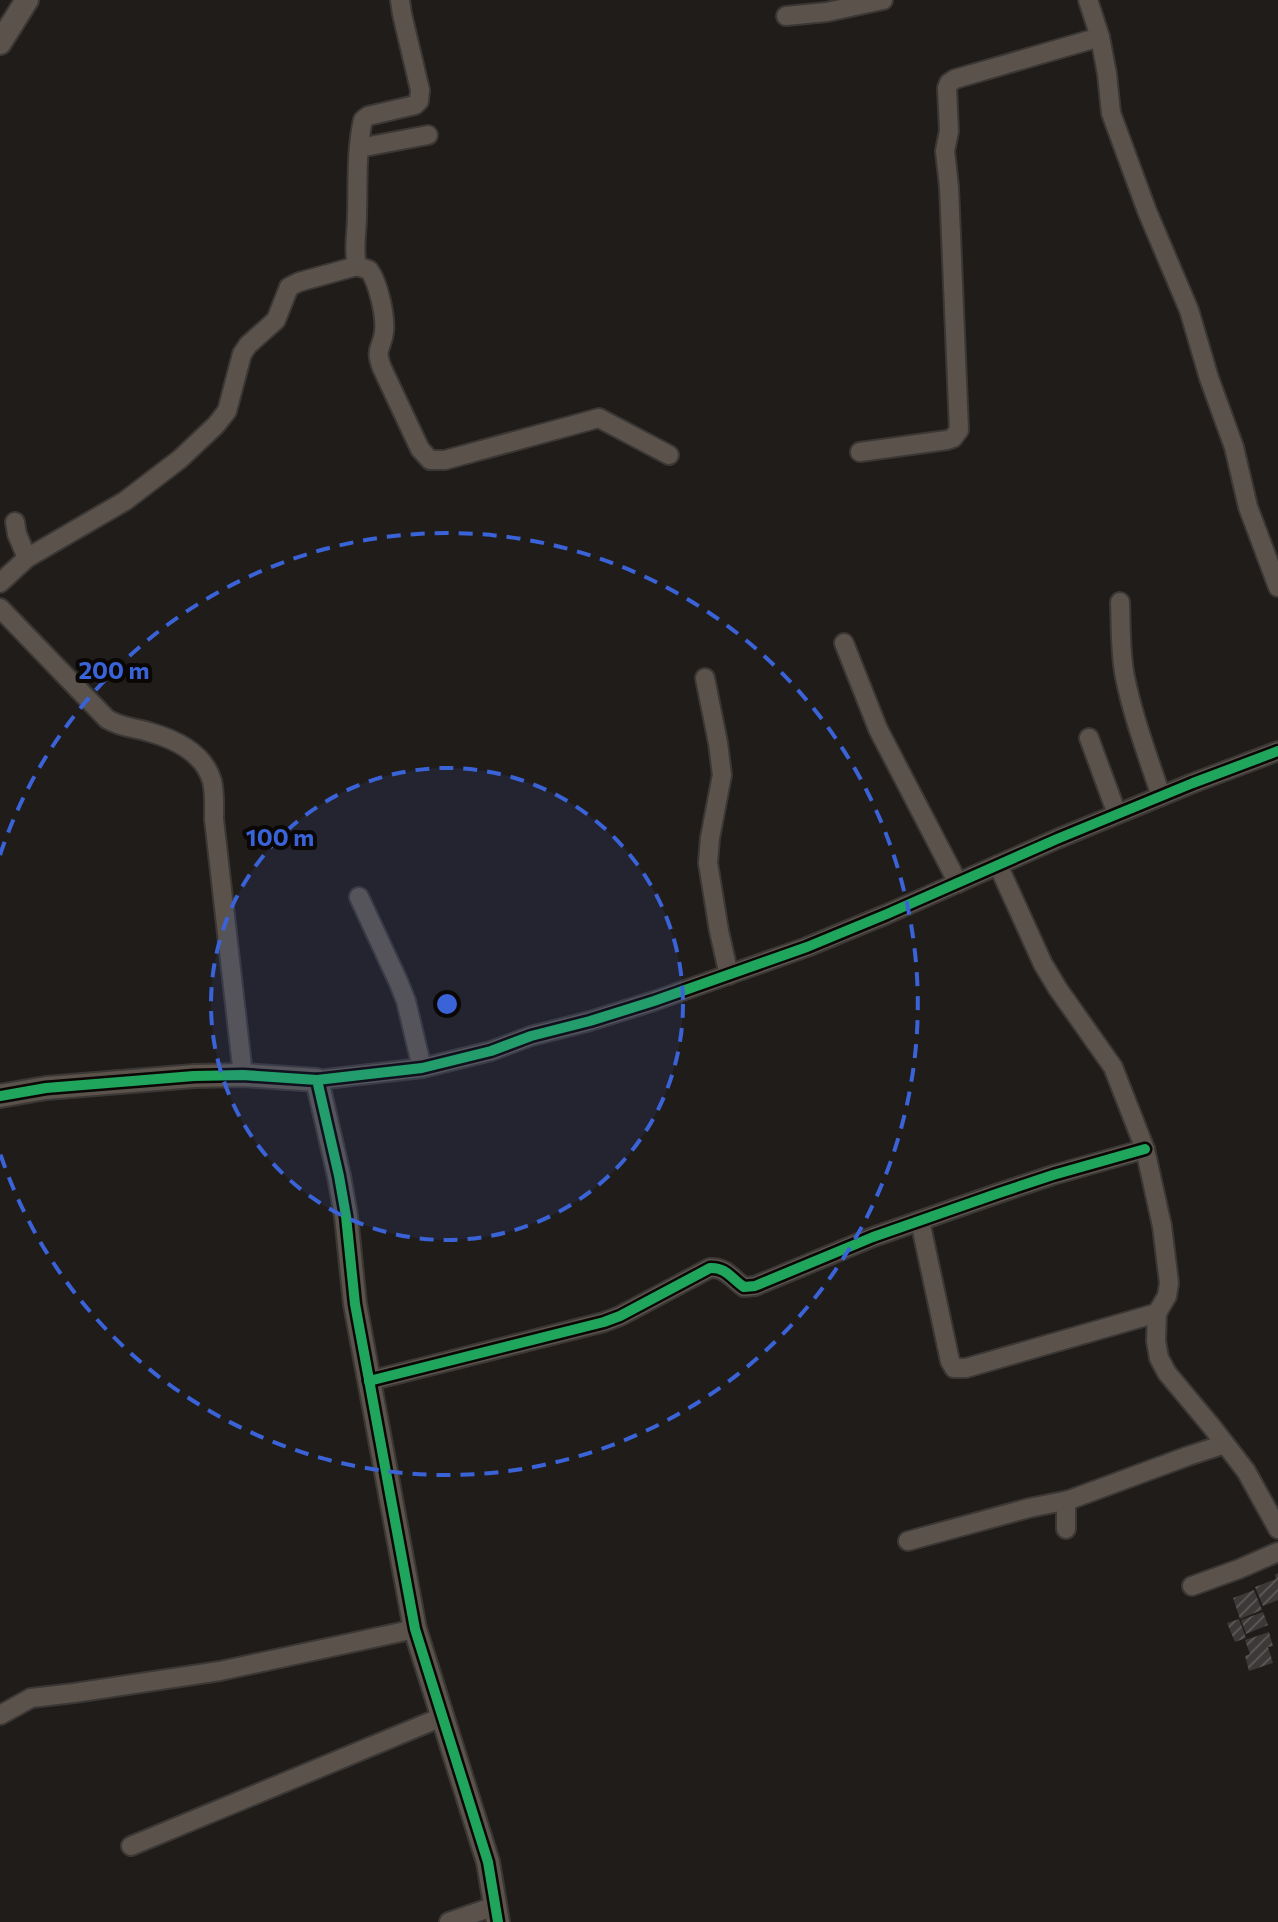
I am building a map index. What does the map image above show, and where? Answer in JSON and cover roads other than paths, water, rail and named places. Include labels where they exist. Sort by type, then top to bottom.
[{"type":"street","points":[[0,43],[27,0]]},
{"type":"street","points":[[357,266],[354,243],[361,127],[365,118],[415,105],[420,98],[400,0]]},
{"type":"street","points":[[786,16],[827,12],[883,0]]},
{"type":"street","points":[[1088,0],[1100,37],[1111,113],[1147,211],[1189,310],[1209,378],[1231,436],[1248,507],[1277,583]]},
{"type":"street","points":[[860,452],[947,440],[959,430],[945,151],[949,131],[949,83],[1100,37]]},
{"type":"street","points":[[359,148],[428,135]]},
{"type":"street","points":[[0,583],[27,558],[125,501],[180,459],[216,425],[227,411],[242,354],[276,320],[289,287],[357,266],[369,270],[376,282],[385,323],[384,336],[378,348],[382,368],[420,449],[430,460],[445,460],[599,418],[669,455]]},
{"type":"street","points":[[15,522],[27,558]]},
{"type":"street","points":[[1120,602],[1125,675],[1139,733],[1161,796]]},
{"type":"street","points":[[0,608],[107,719],[118,726],[167,738],[187,748],[204,765],[211,779],[214,797],[243,1075]]},
{"type":"street","points":[[844,643],[878,729],[958,883]]},
{"type":"street","points":[[705,678],[722,775],[708,863],[729,975]]},
{"type":"street","points":[[1089,738],[1117,814]]},
{"type":"street","points":[[0,1096],[46,1088],[194,1076],[243,1075],[317,1080],[422,1068],[491,1051],[531,1036],[619,1013],[807,947],[1117,814],[1278,751]]},
{"type":"street","points":[[998,865],[1043,964],[1113,1067],[1145,1149],[1162,1226],[1169,1283],[1167,1296],[1157,1313],[1159,1358],[1167,1373],[1246,1471],[1278,1529]]},
{"type":"street","points":[[359,897],[406,1001],[422,1068]]},
{"type":"street","points":[[317,1080],[339,1176],[355,1304],[415,1629],[488,1862],[496,1914],[449,1922]]},
{"type":"street","points":[[369,1381],[604,1322],[710,1268],[726,1270],[740,1285],[750,1288],[823,1256],[920,1221],[1053,1175],[1145,1149]]},
{"type":"street","points":[[920,1221],[954,1368],[966,1368],[1157,1313]]},
{"type":"street","points":[[908,1541],[1069,1500],[1225,1444]]},
{"type":"street","points":[[1066,1529],[1069,1500]]},
{"type":"street","points":[[1192,1586],[1278,1552]]},
{"type":"street","points":[[0,1715],[31,1698],[220,1671],[415,1629]]},
{"type":"street","points":[[131,1846],[442,1717]]}]
